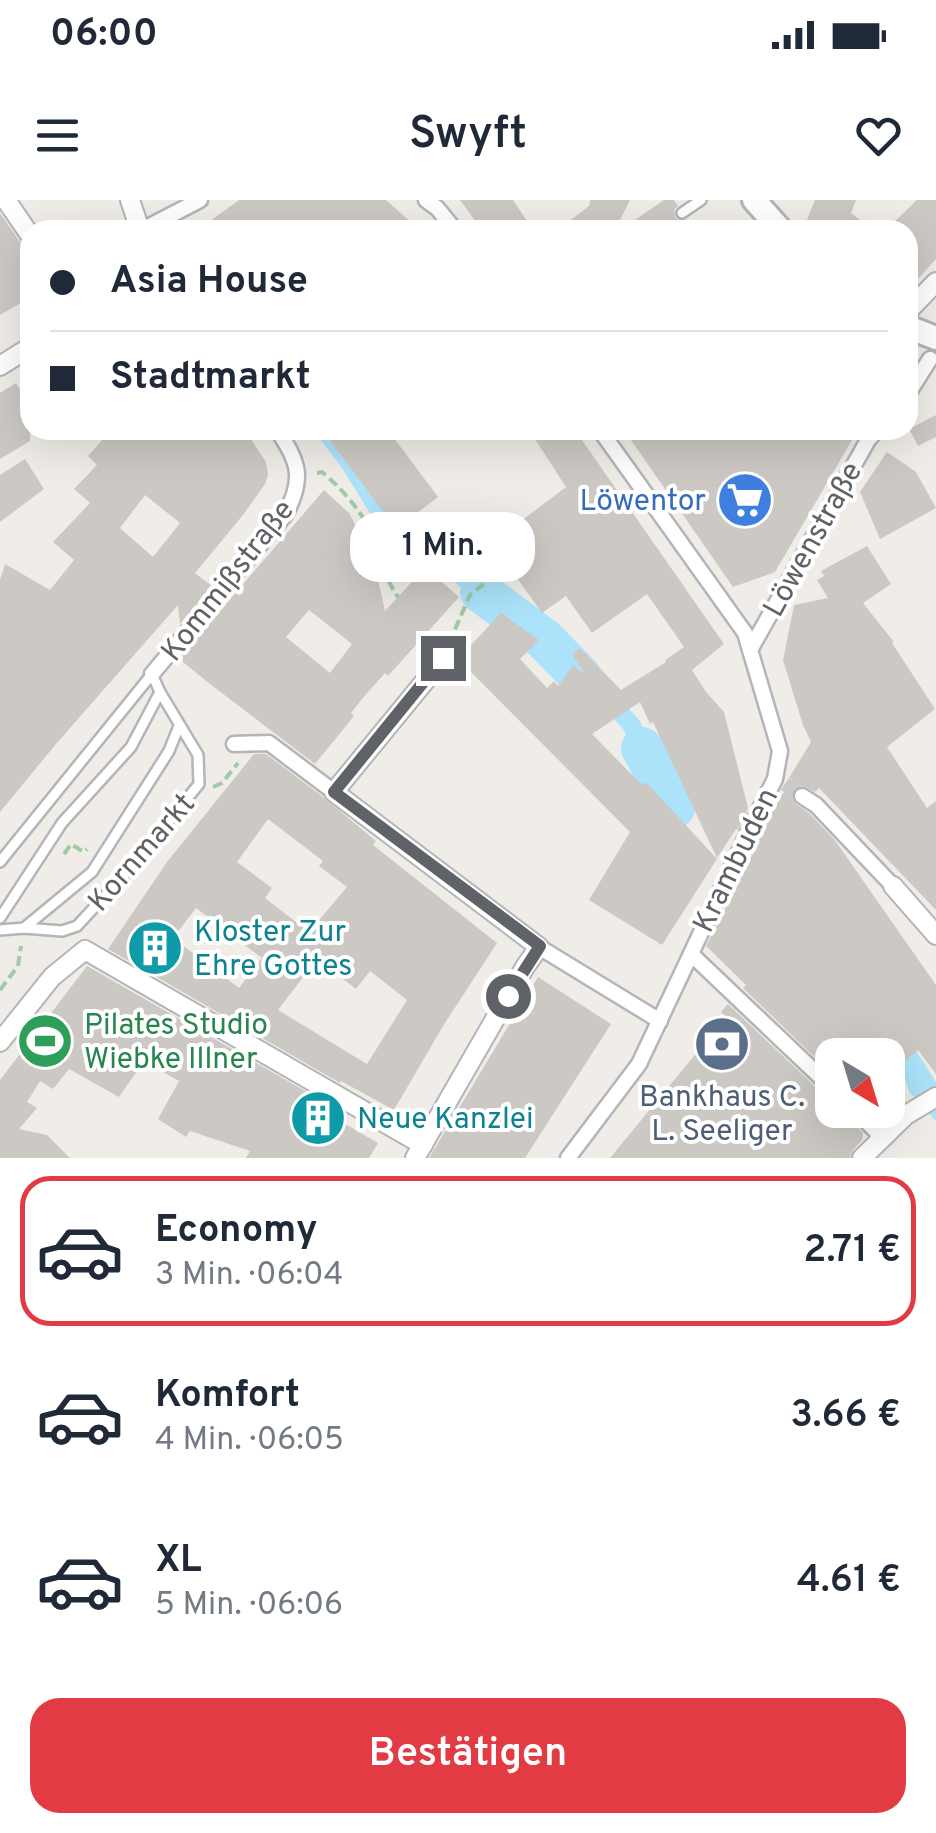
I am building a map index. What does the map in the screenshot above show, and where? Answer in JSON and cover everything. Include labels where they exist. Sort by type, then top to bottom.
[{"type":"street","points":[[161,220],[200,200]]},
{"type":"street","points":[[426,200],[447,220]]},
{"type":"street","points":[[918,301],[936,282]]},
{"type":"street","points":[[918,376],[933,348]]},
{"type":"street","name":"Kommißstraße","points":[[152,674],[285,515],[298,480],[296,462],[283,440]]},
{"type":"street","name":"Krambuden","points":[[568,1158],[639,1064],[754,820],[780,782],[780,752],[745,633],[607,440]]},
{"type":"street","name":"Löwenstraße","points":[[750,650],[868,440]]},
{"type":"street","points":[[334,792],[443,658]]},
{"type":"street","points":[[234,744],[269,743],[540,946],[660,1021]]},
{"type":"street","points":[[802,796],[816,805],[936,934]]},
{"type":"street","points":[[2,1036],[52,976],[86,950],[419,1152],[540,946]]},
{"type":"street","points":[[691,954],[815,1072]]},
{"type":"street","points":[[862,1158],[906,1115],[936,1097]]},
{"type":"street","points":[[874,1128],[882,1136]]},
{"type":"lane","points":[[682,213],[701,200]]},
{"type":"lane","points":[[0,862],[152,674]]},
{"type":"lane","name":"Kornmarkt","points":[[0,930],[62,931],[77,926],[199,784],[198,755],[152,674]]},
{"type":"lane","points":[[0,918],[62,823],[131,747],[160,692]]},
{"type":"lane","name":"Kornmarkt","points":[[24,928],[92,872],[169,751],[179,726]]},
{"type":"path","points":[[298,480],[322,472],[333,481],[368,525],[389,584],[398,597]]},
{"type":"path","points":[[443,658],[470,596],[508,565]]},
{"type":"path","points":[[62,856],[75,834]]},
{"type":"path","points":[[72,844],[84,852],[94,840]]},
{"type":"path","points":[[0,990],[18,966]]},
{"type":"water","points":[[321,440],[329,440],[396,529],[420,548],[423,546],[438,560],[444,556],[547,616],[639,720],[688,805],[683,818],[623,729],[536,632],[475,598],[437,569],[419,564],[376,523]]},
{"type":"water","points":[[916,1051],[936,1082],[936,1121],[910,1093],[905,1080],[905,1060]]},
{"type":"building","points":[[239,200],[386,200],[409,220],[212,220]]},
{"type":"building","points":[[460,200],[513,200],[526,220],[475,220]]},
{"type":"building","points":[[590,200],[630,200],[620,220],[571,220],[589,206]]},
{"type":"building","points":[[664,200],[674,200],[678,206],[674,210],[678,220],[635,220]]},
{"type":"building","points":[[815,200],[856,200],[851,213],[860,220],[807,220]]},
{"type":"building","points":[[917,200],[936,200],[936,259],[918,279],[918,220],[896,220]]},
{"type":"building","points":[[0,213],[20,242],[20,304],[0,315]]},
{"type":"building","points":[[16,383],[20,390],[20,440],[30,441],[0,459],[0,393]]},
{"type":"building","points":[[936,415],[936,437],[918,446],[915,440],[918,440],[918,424]]},
{"type":"building","points":[[102,440],[252,440],[266,462],[268,475],[243,515],[195,573],[212,586],[180,624],[178,605],[0,812],[0,580],[5,564],[50,590],[74,560],[53,542],[90,503],[74,489],[97,465],[88,456]],"holes":[[[145,495],[180,523],[153,557],[120,528]]]},
{"type":"building","points":[[329,440],[395,440],[438,497],[396,529]]},
{"type":"building","points":[[535,440],[582,440],[724,644],[692,670],[724,712],[748,808],[738,830],[717,858],[640,702],[592,734],[642,785],[646,782],[717,859],[662,945],[589,900],[630,832],[458,659],[501,613],[539,640],[520,659],[547,688],[554,681],[558,686],[573,665],[586,675],[572,655],[580,648],[621,690],[684,647],[647,594],[592,633],[566,596],[542,613],[502,557],[518,545],[508,531],[566,487]]},
{"type":"building","name":"Löwentor","points":[[631,440],[852,440],[775,572],[733,587]]},
{"type":"building","points":[[887,452],[916,472],[936,508],[880,539],[860,492]]},
{"type":"building","points":[[25,459],[44,489],[0,522],[0,475]]},
{"type":"building","points":[[324,490],[349,513],[368,549],[356,567],[376,571],[385,611],[420,573],[428,580],[433,574],[459,597],[362,699],[351,713],[354,716],[315,764],[183,662],[183,654]],"holes":[[[309,610],[352,644],[330,673],[286,637]]]},
{"type":"building","points":[[867,546],[891,584],[863,603],[894,642],[935,709],[887,747],[927,808],[936,801],[936,910],[819,788],[815,792],[798,786],[791,796],[834,839],[936,985],[936,1074],[918,1050],[905,1062],[905,1038],[815,1038],[815,1058],[706,946],[771,810],[793,780],[789,778],[811,742],[783,660],[794,605],[828,598],[817,580],[824,576],[821,571]]},
{"type":"building","points":[[254,754],[266,754],[497,943],[394,1110],[108,949],[167,862]],"holes":[[[268,819],[323,861],[319,866],[347,887],[309,932],[265,898],[272,888],[237,862]],[[196,908],[262,958],[239,988],[173,938]],[[317,959],[356,989],[370,971],[407,1000],[367,1064],[278,1010]]]},
{"type":"building","points":[[87,966],[328,1104],[324,1112],[378,1143],[369,1158],[246,1158],[250,1151],[190,1131],[186,1137],[158,1119],[179,1081],[144,1061],[119,1097],[69,1069],[53,1089],[40,1081],[27,1102],[37,1108],[19,1129],[47,1135],[70,1158],[0,1158],[0,1080]]},
{"type":"building","points":[[538,977],[611,1024],[525,1158],[429,1158]]},
{"type":"building","points":[[728,1004],[815,1087],[815,1128],[858,1128],[863,1133],[850,1158],[610,1158],[726,1017],[721,1012]]},
{"type":"waterway","points":[[481,592],[544,639],[581,677]]},
{"type":"waterway","points":[[642,748],[674,808]]},
{"type":"tunnel","points":[[785,784],[802,796]]},
{"type":"place","name":"Löwentor","points":[[745,500]]},
{"type":"place","name":"Kloster Zur Ehre Gottes","points":[[155,948]]},
{"type":"place","name":"Pilates Studio Wiebke Illner","points":[[45,1041]]},
{"type":"place","name":"Bankhaus C. L. Seeliger","points":[[722,1044]]},
{"type":"place","name":"Neue Kanzlei","points":[[318,1118]]},
{"type":"route","points":[[443,658],[334,792],[540,946],[508,996]]}]
